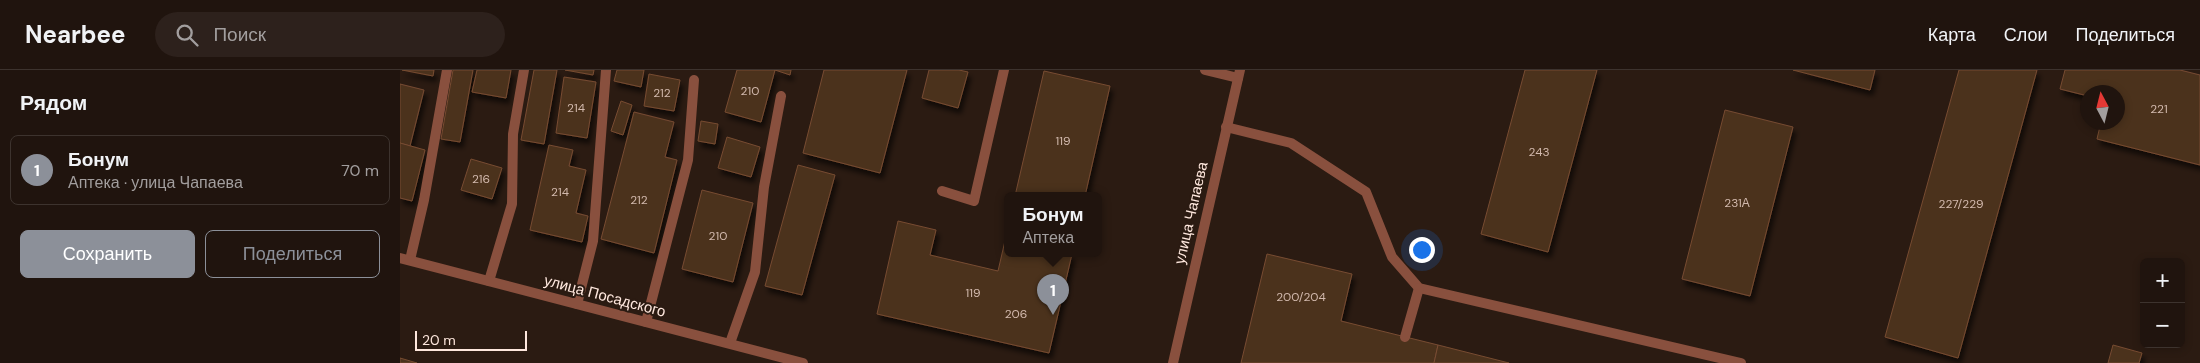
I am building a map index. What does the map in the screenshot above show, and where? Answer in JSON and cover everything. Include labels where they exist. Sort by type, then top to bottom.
[{"type":"street","points":[[405,259],[424,200],[447,70]]},
{"type":"street","points":[[489,281],[512,204],[513,134],[524,70]]},
{"type":"street","points":[[577,304],[592,241],[606,70]]},
{"type":"street","points":[[942,191],[974,200],[1004,70]]},
{"type":"street","points":[[1205,70],[1239,74]]},
{"type":"street","name":"улица Чапаева","points":[[1173,363],[1239,74]]},
{"type":"street","points":[[646,322],[688,160],[694,80]]},
{"type":"street","points":[[730,343],[755,272],[764,186],[781,96]]},
{"type":"street","points":[[1226,127],[1291,143],[1366,192],[1392,257],[1419,288],[1741,363]]},
{"type":"street","name":"улица Посадского","points":[[405,259],[803,363]]},
{"type":"street","points":[[1405,337],[1419,288]]},
{"type":"building","points":[[402,70],[434,70],[433,76]]},
{"type":"building","points":[[453,70],[473,70],[460,142],[441,139]]},
{"type":"building","points":[[477,70],[511,70],[506,98],[472,92]]},
{"type":"building","points":[[534,70],[557,70],[544,144],[521,140]]},
{"type":"building","points":[[565,70],[594,70],[593,75]]},
{"type":"building","points":[[617,70],[644,70],[641,87],[614,81]]},
{"type":"building","points":[[737,70],[775,70],[761,122],[725,112]]},
{"type":"building","points":[[775,70],[791,70],[790,75]]},
{"type":"building","points":[[824,70],[907,70],[880,173],[803,153]]},
{"type":"building","points":[[929,70],[959,70],[968,72],[958,108],[922,98]]},
{"type":"building","points":[[1525,70],[1597,70],[1548,252],[1481,234]]},
{"type":"building","points":[[1793,70],[1875,70],[1870,90]]},
{"type":"building","points":[[1959,70],[2037,70],[1958,358],[1885,337]]},
{"type":"building","points":[[2065,70],[2180,70],[2200,75],[2200,165],[2097,139],[2099,130],[2125,130],[2125,85],[2080,85],[2080,94],[2060,89]]},
{"type":"building","points":[[1044,71],[1110,86],[1086,192],[1016,192]]},
{"type":"building","points":[[649,74],[680,80],[674,111],[644,106]]},
{"type":"building","points":[[564,77],[596,82],[587,138],[556,133]]},
{"type":"building","points":[[400,84],[424,90],[410,146],[400,143]]},
{"type":"building","points":[[621,101],[632,105],[623,135],[611,131]]},
{"type":"building","points":[[1725,110],[1793,127],[1750,296],[1682,279]]},
{"type":"building","points":[[634,112],[674,122],[665,157],[677,160],[654,253],[601,239]]},
{"type":"building","points":[[701,121],[718,124],[715,144],[698,141]]},
{"type":"building","points":[[727,137],[760,147],[751,177],[718,168]]},
{"type":"building","points":[[400,143],[425,150],[412,201],[400,198]]},
{"type":"building","points":[[549,145],[573,150],[569,166],[586,170],[576,213],[588,216],[582,242],[530,230]]},
{"type":"building","points":[[471,159],[502,168],[492,199],[461,190]]},
{"type":"building","points":[[798,165],[835,175],[802,295],[765,286]]},
{"type":"building","points":[[702,190],[753,203],[733,282],[682,269]]},
{"type":"building","points":[[898,221],[936,230],[930,255],[998,271],[1004,245],[1004,257],[1071,257],[1049,353],[877,314]]},
{"type":"building","points":[[1267,254],[1352,274],[1341,321],[1438,345],[1434,363],[1241,363]]},
{"type":"building","points":[[1438,345],[1509,363],[1434,363]]},
{"type":"building","points":[[2113,345],[2142,353],[2139,363],[2108,363]]},
{"type":"building","points":[[400,358],[417,363],[400,363]]},
{"type":"place","name":"Бонум","points":[[1053,315]]}]
